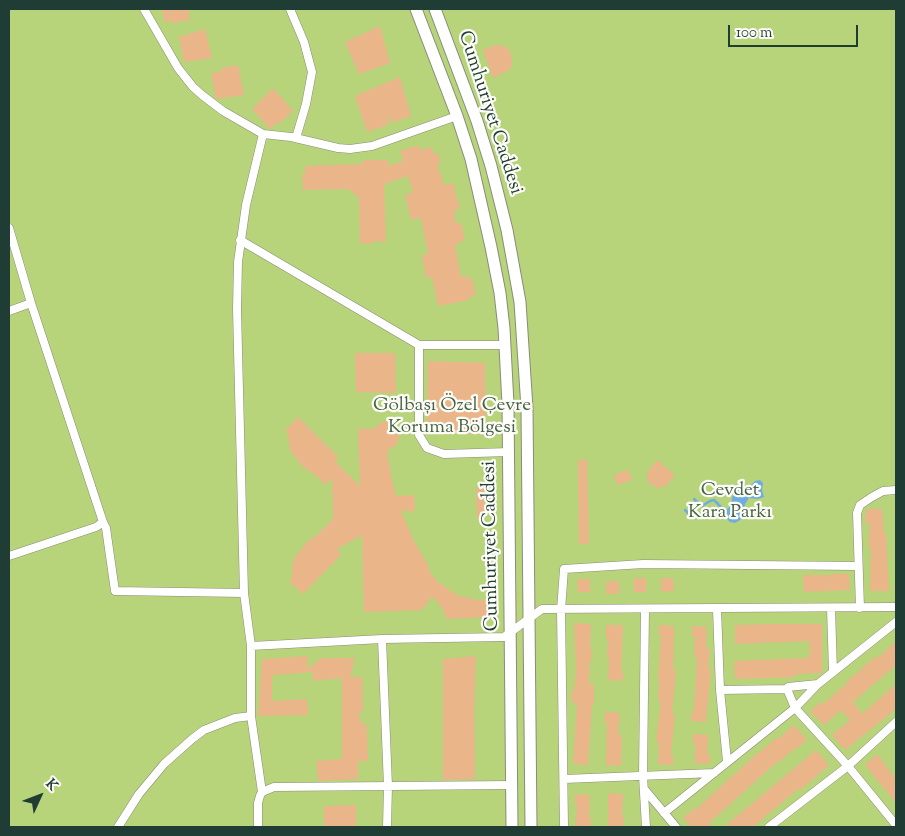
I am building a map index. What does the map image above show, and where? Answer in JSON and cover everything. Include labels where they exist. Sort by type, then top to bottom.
[{"type":"main road","name":"Cumhuriyet Caddesi","points":[[416,9],[457,116],[471,159],[482,200],[500,293],[505,345],[509,452],[512,827]]},
{"type":"main road","name":"Cumhuriyet Caddesi","points":[[435,9],[485,144],[507,230],[520,302],[525,369],[531,827]]},
{"type":"street","points":[[144,9],[178,68],[193,87],[222,111],[262,134],[296,138],[338,148],[372,146],[457,116]]},
{"type":"street","points":[[290,9],[304,42],[312,72],[306,104],[296,138]]},
{"type":"street","points":[[258,827],[258,803],[262,792],[251,716],[251,646],[244,593],[237,309],[240,240],[262,134]]},
{"type":"street","points":[[9,228],[31,303],[106,528],[115,591],[244,593]]},
{"type":"street","points":[[240,240],[419,345],[505,345]]},
{"type":"street","points":[[9,311],[31,303]]},
{"type":"street","points":[[419,345],[419,435],[427,448],[444,454],[509,452]]},
{"type":"street","points":[[860,608],[857,513],[860,506],[872,496],[883,491],[896,490]]},
{"type":"street","points":[[9,556],[96,527],[103,522]]},
{"type":"street","points":[[564,827],[561,610],[564,569],[643,564],[858,566]]},
{"type":"street","points":[[831,608],[833,672]]},
{"type":"street","points":[[251,646],[382,639],[502,637],[542,609],[896,608]]},
{"type":"street","points":[[645,609],[643,776],[646,827]]},
{"type":"street","points":[[717,609],[720,690],[727,762]]},
{"type":"street","points":[[664,813],[795,708],[818,684],[896,622]]},
{"type":"street","points":[[382,639],[388,786],[387,827]]},
{"type":"street","points":[[720,690],[787,689],[788,687],[818,684]]},
{"type":"street","points":[[787,689],[795,708],[848,766],[896,825]]},
{"type":"street","points":[[118,827],[139,794],[164,764],[192,738],[204,730],[235,718],[251,716]]},
{"type":"street","points":[[769,827],[848,766],[896,722]]},
{"type":"street","points":[[564,779],[714,773]]},
{"type":"street","points":[[262,792],[274,786],[512,785]]},
{"type":"street","points":[[645,790],[676,827]]},
{"type":"street","points":[[778,820],[784,827]]},
{"type":"green space","name":"Gölbaşı Özel Çevre Koruma Bölgesi","points":[[9,9],[896,9],[896,827],[9,827]]},
{"type":"water","points":[[760,480],[763,483],[764,497],[758,499],[749,498],[740,520],[735,523],[730,522],[727,519],[726,513],[731,503],[734,489],[739,485],[747,489],[755,481]]},
{"type":"building","points":[[162,9],[188,9],[190,20],[172,23],[171,21],[164,22]]},
{"type":"building","points":[[380,26],[390,63],[359,74],[345,42]]},
{"type":"building","points":[[205,29],[212,58],[184,62],[179,37]]},
{"type":"building","points":[[496,45],[505,46],[511,53],[512,61],[511,69],[493,78],[483,50]]},
{"type":"building","points":[[238,65],[244,95],[216,99],[211,73],[222,71],[221,68]]},
{"type":"building","points":[[400,77],[411,116],[391,123],[388,113],[388,125],[367,132],[355,96]]},
{"type":"building","points":[[273,88],[293,111],[279,124],[278,122],[270,129],[252,109]]},
{"type":"building","points":[[419,145],[420,150],[431,147],[434,154],[438,153],[441,163],[437,164],[444,185],[453,183],[460,209],[454,210],[456,224],[461,223],[465,241],[458,242],[458,245],[455,245],[461,277],[467,275],[467,279],[472,278],[476,295],[469,297],[469,300],[438,306],[432,277],[426,278],[422,255],[428,254],[421,218],[411,220],[405,194],[413,193],[408,176],[384,184],[386,242],[372,241],[372,244],[360,243],[359,198],[349,189],[303,190],[302,174],[305,174],[305,166],[363,164],[363,160],[388,160],[388,166],[404,161],[400,151]]},
{"type":"building","points":[[355,353],[395,353],[396,393],[356,392]]},
{"type":"building","points":[[428,361],[485,363],[486,435],[427,431]]},
{"type":"building","points":[[298,417],[339,458],[335,462],[360,486],[358,429],[374,429],[383,422],[396,426],[399,439],[395,446],[387,451],[391,476],[396,496],[414,495],[415,511],[401,511],[413,539],[430,569],[428,570],[438,582],[457,595],[475,600],[488,600],[489,617],[447,619],[441,606],[432,596],[422,610],[364,612],[362,535],[337,549],[341,555],[303,594],[289,581],[292,578],[292,567],[295,557],[308,541],[333,519],[332,478],[325,485],[317,476],[302,466],[290,450],[288,434],[285,431]]},
{"type":"building","points":[[578,460],[587,460],[589,544],[579,544]]},
{"type":"building","points":[[657,460],[675,475],[664,488],[661,485],[658,489],[646,480],[649,476],[646,474]]},
{"type":"building","points":[[628,470],[632,480],[617,485],[614,475]]},
{"type":"building","points":[[476,488],[484,488],[485,519],[477,519]]},
{"type":"building","points":[[866,509],[882,509],[884,533],[886,533],[889,591],[870,591],[871,547],[868,547],[870,523],[865,523]]},
{"type":"building","points":[[849,574],[850,590],[804,592],[803,575]]},
{"type":"building","points":[[634,578],[646,578],[646,592],[634,592]]},
{"type":"building","points":[[661,578],[673,578],[674,591],[661,592]]},
{"type":"building","points":[[577,579],[590,579],[590,592],[578,592]]},
{"type":"building","points":[[606,581],[619,581],[619,594],[606,594]]},
{"type":"building","points":[[574,623],[591,624],[590,647],[592,659],[590,659],[589,684],[594,684],[594,704],[592,704],[588,765],[573,764],[577,703],[572,703],[571,690],[574,690],[576,670]]},
{"type":"building","points":[[822,624],[822,673],[796,674],[796,677],[735,679],[734,661],[808,658],[808,655],[810,655],[809,641],[735,644],[735,625]]},
{"type":"building","points":[[606,625],[623,625],[621,671],[623,671],[623,681],[608,680],[609,658],[607,658],[608,639],[606,639]]},
{"type":"building","points":[[659,625],[674,626],[673,670],[676,670],[672,713],[675,713],[671,755],[673,755],[673,765],[658,764],[659,743],[656,742],[661,701],[658,701],[661,635],[659,635]]},
{"type":"building","points":[[692,626],[707,627],[706,648],[710,648],[708,669],[711,669],[706,722],[691,721],[692,711],[694,711],[697,658],[694,657],[695,636],[692,636]]},
{"type":"building","points":[[896,641],[896,665],[853,702],[862,714],[896,684],[896,709],[845,750],[832,735],[850,720],[841,710],[824,725],[810,711],[821,702],[823,704],[847,681],[876,656],[878,658]]},
{"type":"building","points":[[308,656],[307,669],[322,658],[355,658],[350,677],[362,677],[363,712],[358,712],[362,724],[367,725],[368,761],[358,761],[358,779],[318,781],[316,761],[342,759],[342,678],[313,681],[313,672],[272,675],[272,701],[307,699],[308,715],[258,716],[262,659]]},
{"type":"building","points":[[476,656],[474,704],[475,779],[443,780],[443,659]]},
{"type":"building","points":[[605,712],[620,713],[618,734],[622,735],[621,766],[606,765],[607,722],[604,722]]},
{"type":"building","points":[[794,725],[807,740],[778,761],[709,823],[713,827],[691,827],[683,818],[693,809],[695,810],[760,751]]},
{"type":"building","points":[[693,734],[708,735],[707,754],[710,754],[709,764],[694,763],[696,745],[693,744]]},
{"type":"building","points":[[816,750],[829,765],[800,790],[799,788],[753,827],[724,827]]},
{"type":"building","points":[[877,754],[896,779],[896,803],[865,765]]},
{"type":"building","points":[[608,793],[623,794],[623,827],[608,826]]},
{"type":"building","points":[[575,794],[590,795],[590,827],[575,827],[577,804],[575,804]]},
{"type":"building","points":[[356,805],[356,827],[324,827],[324,806]]},
{"type":"waterway","points":[[694,499],[702,506],[714,500],[727,510]]},
{"type":"waterway","points":[[685,510],[692,517],[696,518],[701,515],[708,515],[721,507]]},
{"type":"park label","name":"Cevdet Kara Parkı","points":[[730,503]]}]
